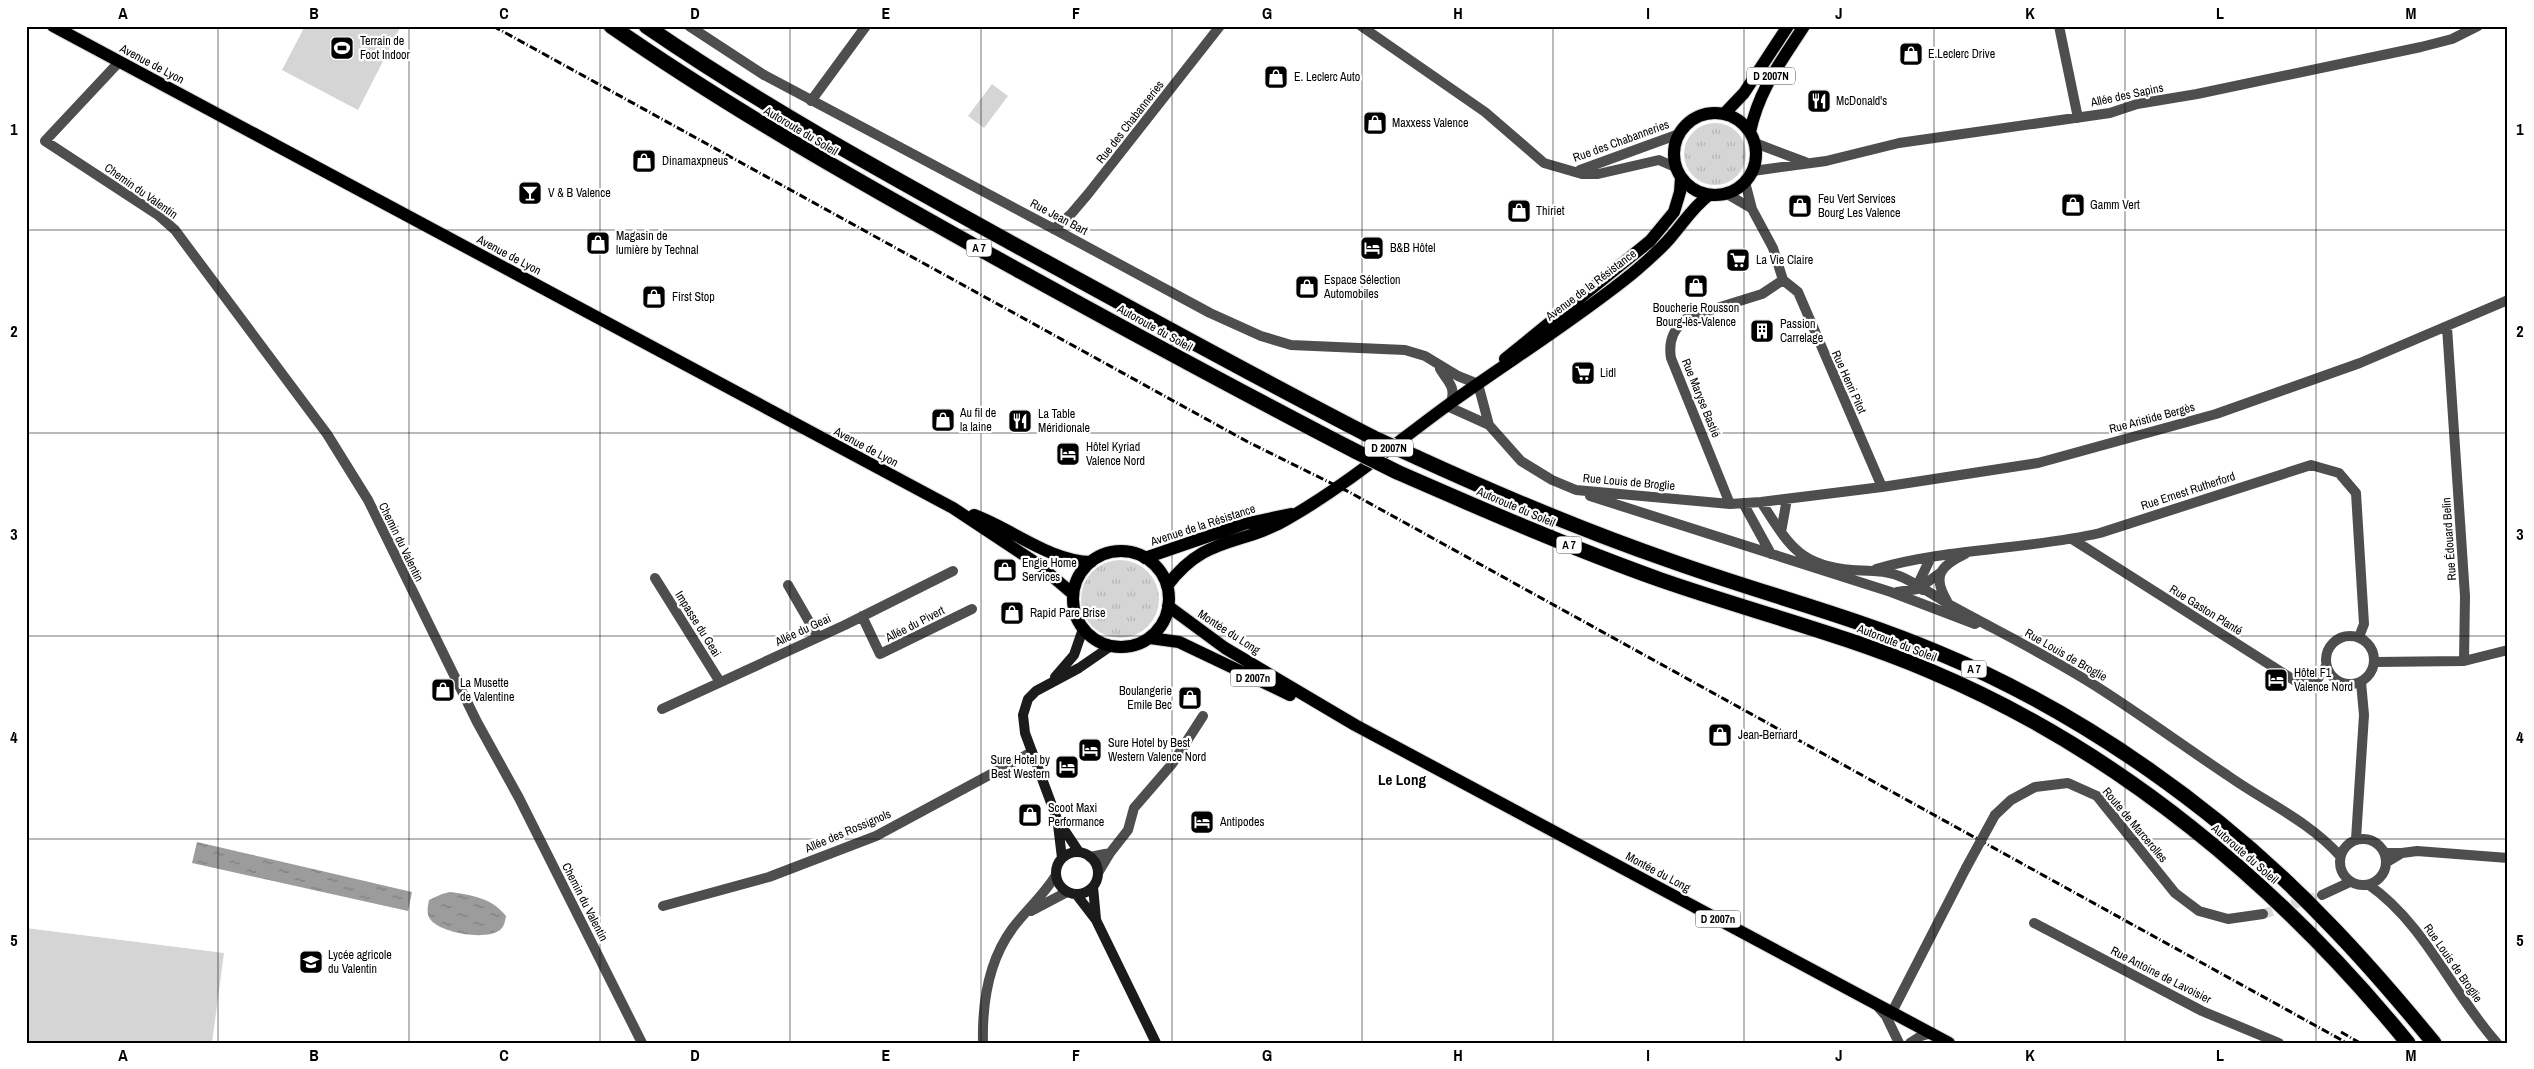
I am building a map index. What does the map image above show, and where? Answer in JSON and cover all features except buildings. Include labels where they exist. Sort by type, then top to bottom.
[{"type":"highway","name":"Autoroute du Soleil","points":[[611,26],[701,87],[858,182],[1246,395],[1356,452],[1397,472],[1562,542],[1660,579],[1862,645],[1906,662],[2020,714],[2102,762],[2178,817],[2249,876],[2309,932],[2364,989],[2408,1043]]},
{"type":"highway","name":"Autoroute du Soleil","points":[[646,26],[781,113],[869,165],[1257,378],[1374,438],[1570,524],[1661,558],[1868,625],[1940,653],[2030,696],[2112,745],[2190,801],[2266,863],[2329,924],[2434,1043]]},
{"type":"main road","name":"Avenue de Lyon","points":[[53,26],[953,508],[1039,565],[1073,594]]},
{"type":"main road","name":"D 2007N","points":[[1724,114],[1744,93],[1788,26]]},
{"type":"main road","name":"D 2007N","points":[[1752,137],[1755,107],[1762,90],[1804,26]]},
{"type":"main road","points":[[1709,114],[1724,114],[1734,117],[1752,137],[1756,153],[1749,177],[1727,194],[1709,195],[1693,190],[1678,173],[1674,150],[1679,134],[1694,118],[1709,114]]},
{"type":"main road","name":"Avenue de la Résistance","points":[[1478,384],[1523,343],[1650,241],[1674,212],[1680,192],[1678,173]]},
{"type":"main road","name":"Avenue de la Résistance","points":[[1167,586],[1188,561],[1201,553],[1218,544],[1270,530],[1300,512],[1449,404],[1528,352],[1633,272],[1670,239],[1697,205],[1709,195]]},
{"type":"main road","name":"Avenue de Lyon","points":[[953,508],[994,523],[1058,555],[1079,562],[1091,562]]},
{"type":"main road","name":"Avenue de la Résistance","points":[[1145,558],[1244,524],[1300,512]]},
{"type":"main road","points":[[1119,552],[1145,558],[1159,570],[1167,586],[1168,606],[1159,629],[1150,638],[1131,646],[1111,646],[1100,643],[1083,629],[1077,618],[1073,594],[1076,582],[1091,562],[1104,555],[1119,552]]},
{"type":"main road","name":"Montée du Long","points":[[1168,606],[1226,648],[1355,725],[1950,1043]]},
{"type":"main road","points":[[1049,683],[1074,655],[1083,629]]},
{"type":"main road","name":"Montée du Long","points":[[1150,638],[1179,642],[1355,725]]},
{"type":"main road","points":[[1062,858],[1057,819],[1023,724],[1025,706],[1036,691],[1080,668],[1111,646]]},
{"type":"main road","points":[[1057,819],[1079,852]]},
{"type":"main road","points":[[1096,920],[1093,887],[1098,873],[1096,864],[1090,856],[1079,852],[1066,854],[1057,866],[1057,882],[1071,893],[1096,920],[1156,1043]]},
{"type":"main road","points":[[1071,893],[1082,894],[1093,887]]},
{"type":"street","name":"Rue Jean Bart","points":[[689,26],[764,75],[811,101],[1210,313],[1261,336],[1290,345],[1405,350],[1425,356],[1438,366],[1478,384]]},
{"type":"street","points":[[811,101],[866,26]]},
{"type":"street","name":"Rue des Chabanneries","points":[[1054,229],[1071,214],[1088,194],[1220,26]]},
{"type":"street","points":[[2059,26],[2078,118]]},
{"type":"street","name":"Allée des Sapins","points":[[1749,177],[1899,143],[2110,113],[2137,104],[2421,47],[2452,38],[2478,26]]},
{"type":"street","name":"Rue des Chabanneries","points":[[1363,27],[1485,112],[1544,163],[1572,172],[1598,174],[1659,160],[1678,173]]},
{"type":"street","name":"Chemin du Valentin","points":[[119,62],[45,141],[158,215],[175,230],[327,434],[368,500],[468,704],[518,798],[642,1043]]},
{"type":"street","name":"Rue des Chabanneries","points":[[1572,172],[1592,167],[1679,134]]},
{"type":"street","name":"Allée des Sapins","points":[[1752,137],[1806,163]]},
{"type":"street","name":"Rue Henri Pitot","points":[[1749,177],[1752,209],[1773,248],[1784,280],[1798,292],[1882,487]]},
{"type":"street","points":[[1727,194],[1752,209]]},
{"type":"street","name":"Rue Maryse Bastié","points":[[1730,504],[1671,358],[1669,347],[1678,325],[1688,317],[1762,294],[1784,280]]},
{"type":"street","name":"Rue Aristide Bergès","points":[[1787,499],[1882,487],[2038,463],[2216,414],[2360,363],[2508,300]]},
{"type":"street","name":"Rue Édouard Belin","points":[[2447,327],[2465,596],[2464,661]]},
{"type":"street","name":"Rue Jean Bart","points":[[1438,366],[1452,385],[1449,404]]},
{"type":"street","name":"Rue Louis de Broglie","points":[[1478,384],[1489,425]]},
{"type":"street","name":"Rue Louis de Broglie","points":[[1449,404],[1489,425],[1521,461],[1552,480],[1576,490],[1730,504],[1787,499]]},
{"type":"street","name":"Rue Ernest Rutherford","points":[[1875,570],[1930,557],[2072,539],[2100,533],[2311,465],[2339,473],[2356,493],[2364,624],[2359,637]]},
{"type":"street","points":[[1576,490],[1891,592],[1999,635],[2010,636]]},
{"type":"street","points":[[1781,532],[1787,499]]},
{"type":"street","name":"Rue Louis de Broglie","points":[[1761,502],[1787,542],[1798,554],[1817,562],[1847,570],[1875,570],[1903,577],[2010,636],[2102,690],[2249,791],[2289,814],[2325,840],[2340,856]]},
{"type":"street","points":[[1743,503],[1771,554]]},
{"type":"street","name":"Rue Gaston Planté","points":[[2072,539],[2296,682],[2317,680],[2326,666]]},
{"type":"street","points":[[1891,592],[1912,591],[1921,587],[1940,573],[1948,563],[1971,551]]},
{"type":"street","points":[[1930,557],[1923,569],[1921,587],[1933,608]]},
{"type":"street","name":"Allée du Geai","points":[[662,709],[818,637],[954,571]]},
{"type":"street","points":[[1940,573],[1938,582],[1949,604]]},
{"type":"street","name":"Impasse du Geai","points":[[655,578],[720,682]]},
{"type":"street","points":[[788,585],[818,637]]},
{"type":"street","name":"Allée du Pivert","points":[[862,616],[880,654],[972,608]]},
{"type":"street","points":[[2348,635],[2359,637],[2367,642],[2374,651],[2375,662],[2371,674],[2361,682],[2350,685],[2340,682],[2331,676],[2326,666],[2326,654],[2331,644],[2348,635]]},
{"type":"street","points":[[2375,662],[2464,661],[2508,650]]},
{"type":"street","points":[[2361,682],[2364,715],[2358,816],[2361,839]]},
{"type":"street","points":[[1098,873],[1110,853],[1128,830],[1134,808],[1172,764],[1203,716]]},
{"type":"street","name":"Allée des Rossignols","points":[[664,906],[769,878],[876,836],[1032,752]]},
{"type":"street","name":"Route de Marcerolles","points":[[1892,1012],[1995,815],[2011,800],[2035,787],[2068,782],[2097,796],[2175,893],[2199,910],[2228,919],[2262,914]]},
{"type":"street","points":[[2361,839],[2377,843],[2386,858],[2380,878],[2369,885],[2360,886],[2347,878],[2340,866],[2340,856],[2346,846],[2361,839]]},
{"type":"street","name":"Rue Louis de Broglie","points":[[2325,840],[2346,846]]},
{"type":"street","points":[[2386,858],[2417,851],[2508,858]]},
{"type":"street","points":[[1090,856],[1110,853]]},
{"type":"street","points":[[983,1043],[984,1007],[991,972],[1012,930],[1056,875]]},
{"type":"street","points":[[2322,895],[2347,878]]},
{"type":"street","name":"Rue Louis de Broglie","points":[[2380,878],[2389,899]]},
{"type":"street","name":"Rue Louis de Broglie","points":[[2369,885],[2389,899],[2414,929],[2482,1026],[2497,1043]]},
{"type":"street","points":[[1024,916],[1071,893]]},
{"type":"street","name":"Rue Antoine de Lavoisier","points":[[2034,922],[2202,1010],[2279,1043]]},
{"type":"street","points":[[1873,1002],[1886,1016],[1899,1043]]},
{"type":"street","points":[[1910,1043],[1920,1036],[1932,1034]]},
{"type":"green space","name":"Terrain de Foot Indoor","points":[[305,26],[401,26],[358,110],[282,70]]},
{"type":"green space","points":[[992,84],[1008,96],[984,128],[968,116]]},
{"type":"green space","points":[[1709,123],[1721,123],[1737,132],[1744,142],[1746,154],[1744,166],[1737,176],[1721,185],[1709,185],[1698,180],[1689,171],[1684,160],[1684,148],[1689,137],[1698,128]]},
{"type":"green space","points":[[1120,560],[1135,563],[1147,572],[1156,584],[1159,599],[1156,614],[1147,626],[1135,635],[1120,638],[1105,635],[1093,626],[1084,614],[1081,599],[1084,584],[1093,572],[1105,563]]},
{"type":"green space","points":[[26,928],[224,953],[212,1043],[26,1043]]},
{"type":"water","points":[[197,842],[412,892],[408,911],[192,863]]},
{"type":"water","points":[[450,892],[481,898],[494,905],[506,916],[500,930],[485,935],[474,935],[453,932],[435,924],[428,914],[429,900]]},
{"type":"tunnel","points":[[2263,914],[2322,895]]},
{"type":"railway","points":[[493,26],[1248,442],[1351,493],[2347,1043]]},
{"type":"railway","points":[[2341,1032],[2360,1043]]},
{"type":"place","name":"Terrain de Foot Indoor","points":[[342,48]]},
{"type":"place","name":"E.Leclerc Drive","points":[[1911,54]]},
{"type":"place","name":"E. Leclerc Auto","points":[[1276,77]]},
{"type":"place","name":"McDonald's","points":[[1819,101]]},
{"type":"place","name":"Maxxess Valence","points":[[1375,123]]},
{"type":"place","name":"Dinamaxpneus","points":[[644,161]]},
{"type":"place","name":"V & B Valence","points":[[530,193]]},
{"type":"place","name":"Gamm Vert","points":[[2073,205]]},
{"type":"place","name":"Feu Vert Services Bourg Les Valence","points":[[1800,206]]},
{"type":"place","name":"Thiriet","points":[[1519,211]]},
{"type":"place","name":"Magasin de lumière by Technal","points":[[598,243]]},
{"type":"place","name":"B&B Hôtel","points":[[1372,248]]},
{"type":"place","name":"La Vie Claire","points":[[1738,260]]},
{"type":"place","name":"Boucherie Rousson Bourg-lès-Valence","points":[[1696,286]]},
{"type":"place","name":"Espace Sélection Automobiles","points":[[1307,287]]},
{"type":"place","name":"First Stop","points":[[654,297]]},
{"type":"place","name":"Passion Carrelage","points":[[1762,331]]},
{"type":"place","name":"Lidl","points":[[1583,373]]},
{"type":"place","name":"Au fil de la laine","points":[[943,420]]},
{"type":"place","name":"La Table Méridionale","points":[[1020,421]]},
{"type":"place","name":"Hôtel Kyriad Valence Nord","points":[[1068,454]]},
{"type":"place","name":"Engie Home Services","points":[[1005,570]]},
{"type":"place","name":"Rapid Pare Brise","points":[[1012,613]]},
{"type":"place","name":"Hôtel F1 Valence Nord","points":[[2276,680]]},
{"type":"place","name":"La Musette de Valentine","points":[[443,690]]},
{"type":"place","name":"Boulangerie Emile Bec","points":[[1190,698]]},
{"type":"place","name":"Jean-Bernard","points":[[1720,735]]},
{"type":"place","name":"Sure Hotel by Best Western Valence Nord","points":[[1090,750]]},
{"type":"place","name":"Sure Hotel by Best Western","points":[[1067,767]]},
{"type":"place","name":"Scoot Maxi Performance","points":[[1030,815]]},
{"type":"place","name":"Antipodes","points":[[1202,822]]},
{"type":"place","name":"Lycée agricole du Valentin","points":[[311,962]]},
{"type":"district","name":"Le Long","points":[[1402,780]]}]
